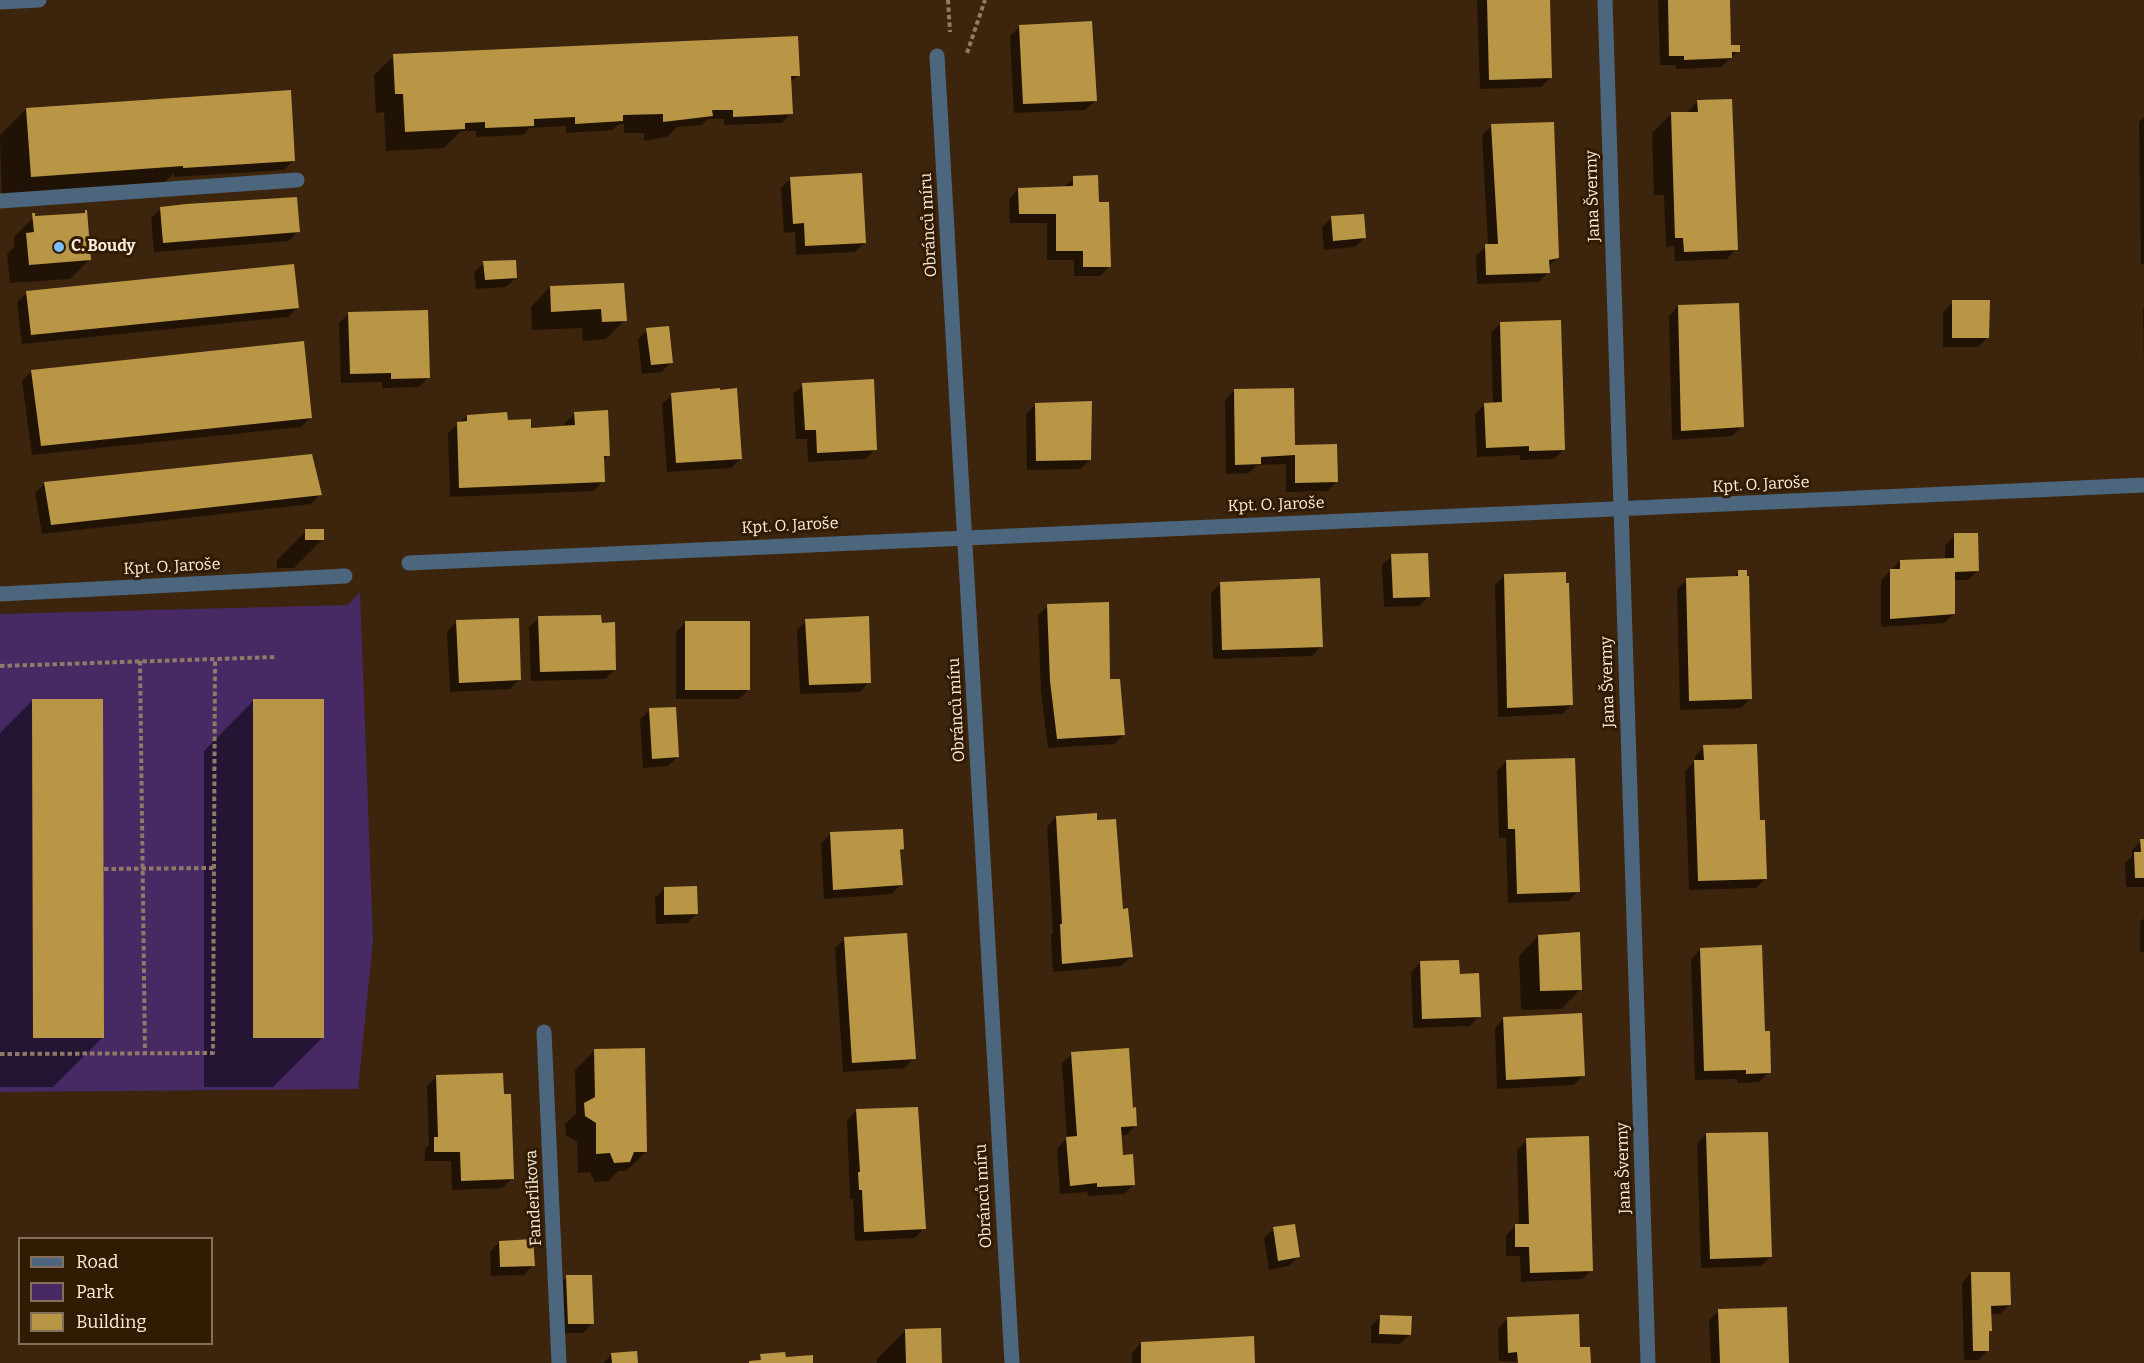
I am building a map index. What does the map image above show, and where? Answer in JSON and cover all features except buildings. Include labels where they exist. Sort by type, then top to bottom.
[{"type":"street","points":[[0,2],[39,0]]},
{"type":"street","name":"Jana Švermy","points":[[1605,0],[1648,1363]]},
{"type":"street","name":"Obránců míru","points":[[937,56],[1012,1363]]},
{"type":"street","points":[[0,201],[297,180]]},
{"type":"street","name":"Kpt. O. Jaroše","points":[[410,562],[2144,485]]},
{"type":"street","name":"Kpt. O. Jaroše","points":[[0,594],[345,576]]},
{"type":"street","name":"Fanderlíkova","points":[[544,1032],[559,1363]]},
{"type":"path","points":[[937,56],[967,54],[985,0]]},
{"type":"path","points":[[0,666],[278,657]]},
{"type":"path","points":[[0,1054],[213,1053],[215,659]]},
{"type":"path","points":[[140,661],[145,1053]]},
{"type":"path","points":[[104,869],[214,868]]},
{"type":"green space","points":[[360,592],[373,941],[358,1089],[0,1092],[0,614],[348,605]]},
{"type":"place","name":"C. Boudy","points":[[59,247]]}]
